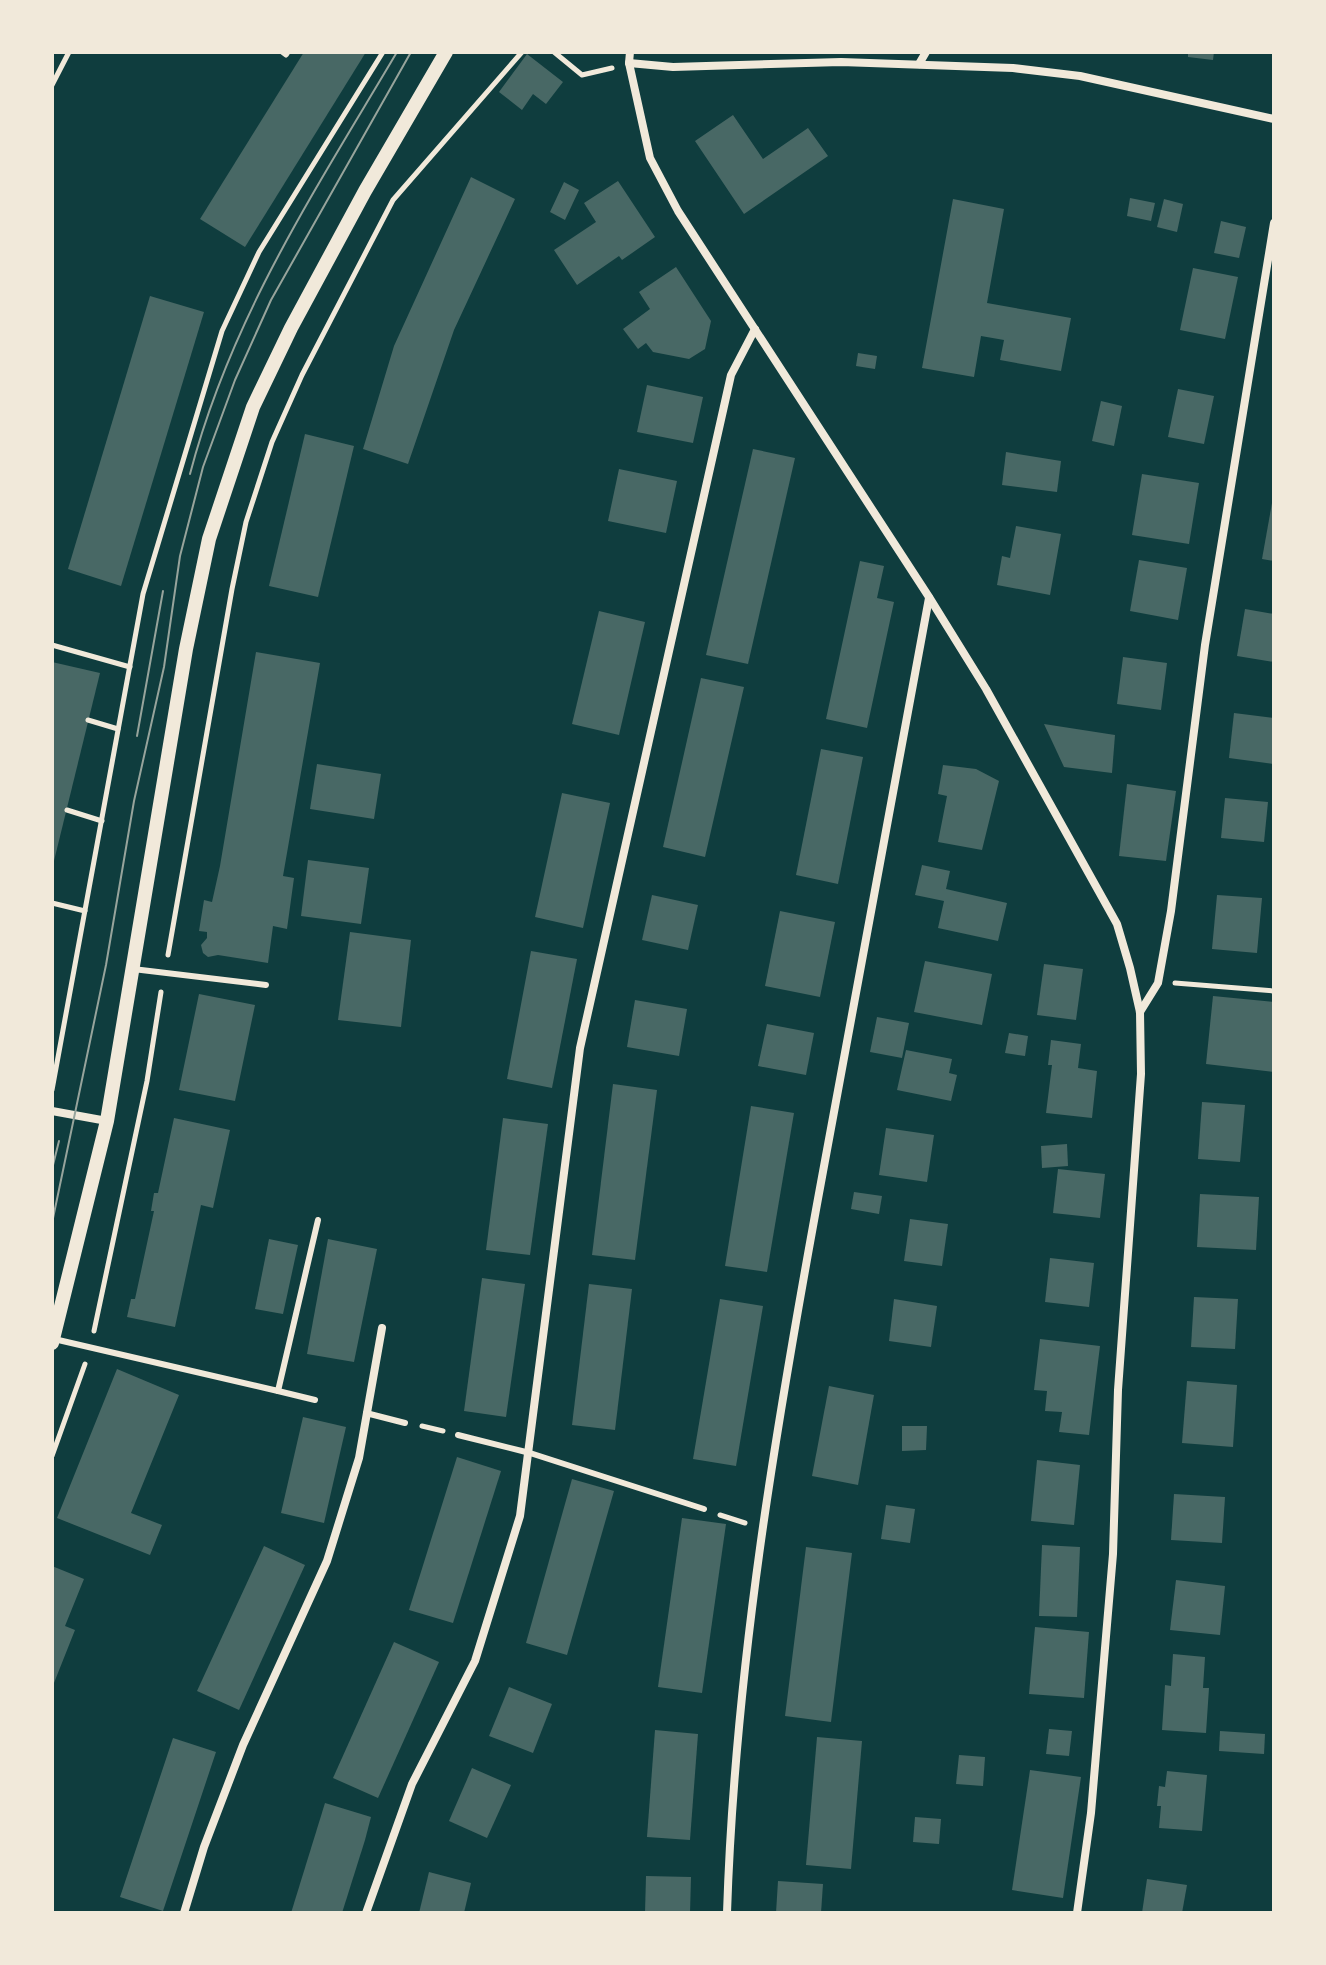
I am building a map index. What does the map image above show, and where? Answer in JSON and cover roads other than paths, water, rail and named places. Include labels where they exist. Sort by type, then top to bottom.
[{"type":"street","points":[[53,1341],[107,1121],[186,649],[209,539],[253,407],[291,328],[446,52]]},
{"type":"street","points":[[630,52],[629,63],[650,158],[678,211],[986,689],[1117,924],[1140,1012],[1141,1074],[1118,1390],[1113,1554],[1091,1813],[1077,1913]]},
{"type":"street","points":[[919,64],[926,52]]},
{"type":"street","points":[[629,63],[673,67],[841,62],[1013,68],[1080,76],[1274,119]]},
{"type":"street","points":[[1140,1012],[1158,983],[1171,911],[1205,645],[1274,223]]},
{"type":"street","points":[[366,1913],[412,1784],[475,1661],[520,1516],[580,1048],[731,375],[755,329]]},
{"type":"street","points":[[727,1913],[741,1692],[762,1529],[788,1361],[929,597]]},
{"type":"street","points":[[52,1111],[107,1121]]},
{"type":"street","points":[[184,1913],[204,1847],[243,1745],[327,1561],[359,1458],[382,1328]]},
{"type":"lane","points":[[133,969],[266,985]]},
{"type":"lane","points":[[278,1391],[318,1220]]},
{"type":"lane","points":[[53,1341],[315,1400]]},
{"type":"lane","points":[[366,1413],[405,1423]]},
{"type":"lane","points":[[458,1435],[530,1453],[704,1509]]},
{"type":"tram line","points":[[190,474],[207,416],[252,308],[307,204],[397,52]]},
{"type":"tram line","points":[[52,1223],[106,965],[134,801],[164,667],[180,556],[203,467],[235,380],[271,300],[411,52]]},
{"type":"tram line","points":[[137,736],[163,591]]},
{"type":"tram line","points":[[52,1169],[59,1141]]}]
